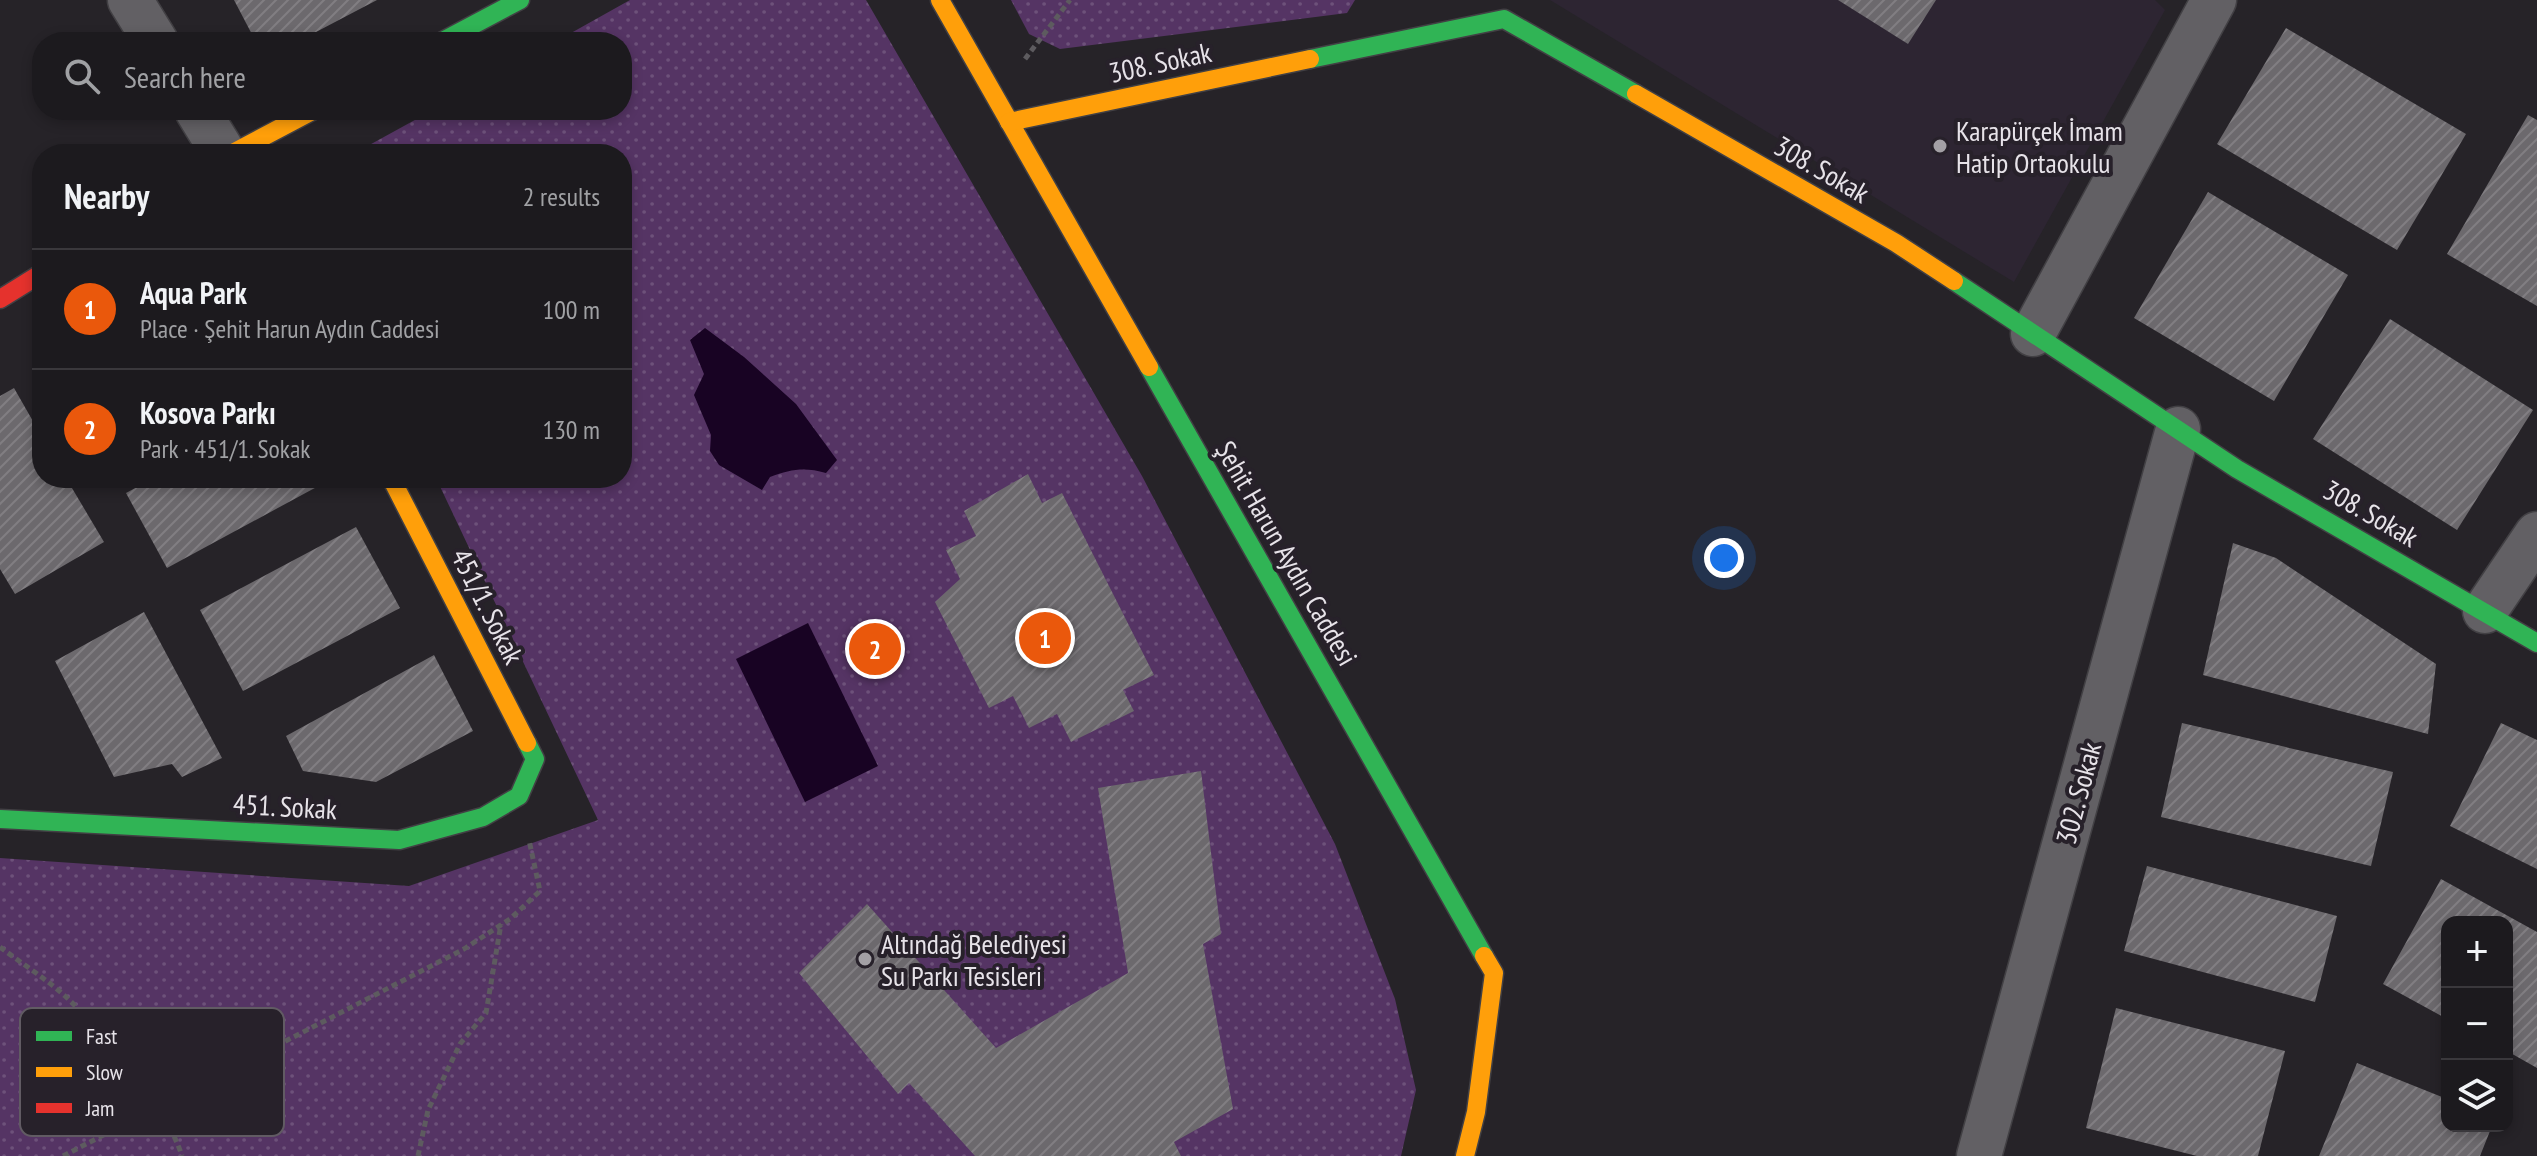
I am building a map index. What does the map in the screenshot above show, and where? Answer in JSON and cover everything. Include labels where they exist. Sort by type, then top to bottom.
[{"type":"street","points":[[130,0],[150,32]]},
{"type":"street","points":[[460,32],[520,0]]},
{"type":"street","name":"Şehit Harun Aydın Caddesi","points":[[940,0],[1494,973],[1476,1112],[1465,1156]]},
{"type":"street","points":[[2033,334],[2214,0]]},
{"type":"street","name":"308. Sokak","points":[[1009,122],[1457,14],[1504,19],[1896,243],[2237,469],[2537,643]]},
{"type":"street","points":[[203,120],[218,144]]},
{"type":"street","points":[[250,144],[295,120]]},
{"type":"street","points":[[0,299],[32,279]]},
{"type":"street","name":"302. Sokak","points":[[1979,1156],[2178,429]]},
{"type":"street","name":"451/1. Sokak","points":[[396,488],[535,759],[519,796]]},
{"type":"street","points":[[2485,611],[2537,534]]},
{"type":"street","name":"451. Sokak","points":[[0,819],[399,840],[483,817],[519,796]]},
{"type":"path","points":[[996,98],[1070,0]]},
{"type":"path","points":[[284,1041],[464,949],[501,924],[540,891],[519,796]]},
{"type":"path","points":[[418,1156],[428,1110],[460,1044],[486,1013],[501,924]]},
{"type":"path","points":[[0,947],[65,996],[76,1008]]},
{"type":"path","points":[[63,1156],[101,1136]]},
{"type":"path","points":[[175,1136],[182,1156]]},
{"type":"shaded area","points":[[630,0],[866,0],[1142,476],[1335,844],[1395,999],[1416,1090],[1401,1156],[0,1156],[0,858],[409,886],[598,820],[441,488],[632,488],[632,144],[371,144],[415,120],[632,120],[632,32],[573,32]]},
{"type":"shaded area","points":[[1011,0],[1355,0],[1347,13],[1060,49],[1029,34]]},
{"type":"shaded area","name":"Karapürçek İmam Hatip Ortaokulu","points":[[1550,0],[2155,0],[2165,10],[2014,282]]},
{"type":"shaded area","points":[[705,328],[744,357],[796,404],[837,460],[826,473],[811,470],[785,472],[770,477],[762,490],[719,465],[710,451],[711,435],[694,395],[704,374],[690,340]]},
{"type":"shaded area","points":[[808,623],[878,766],[805,802],[736,659]]},
{"type":"building","points":[[234,0],[377,0],[316,32],[251,32]]},
{"type":"building","points":[[1838,0],[1936,0],[1908,44]]},
{"type":"building","points":[[2286,28],[2466,134],[2397,250],[2217,144]]},
{"type":"building","points":[[2528,115],[2537,120],[2537,306],[2447,254]]},
{"type":"building","points":[[2208,192],[2348,275],[2274,401],[2134,318]]},
{"type":"building","points":[[2390,319],[2533,410],[2457,530],[2313,439]]},
{"type":"building","points":[[14,388],[32,420],[32,488],[72,488],[104,542],[15,594],[0,569],[0,396]]},
{"type":"building","points":[[1028,474],[1042,503],[1062,493],[1154,675],[1123,690],[1134,711],[1071,742],[1057,714],[1029,728],[1013,696],[989,708],[935,602],[960,579],[946,550],[976,536],[964,511]]},
{"type":"building","points":[[135,488],[315,488],[167,568],[126,493]]},
{"type":"building","points":[[356,527],[400,608],[243,691],[200,610]]},
{"type":"building","points":[[2233,543],[2276,558],[2436,664],[2428,734],[2203,675]]},
{"type":"building","points":[[144,612],[222,758],[182,777],[172,764],[114,777],[55,661]]},
{"type":"building","points":[[434,655],[473,731],[376,782],[303,771],[286,736]]},
{"type":"building","points":[[2182,723],[2393,772],[2371,866],[2161,817]]},
{"type":"building","points":[[2501,723],[2537,740],[2537,869],[2450,826]]},
{"type":"building","name":"Altındağ Belediyesi Su Parkı Tesisleri","points":[[1201,771],[1221,934],[1203,944],[1233,1109],[1174,1142],[1181,1156],[975,1156],[909,1083],[898,1094],[799,973],[867,904],[996,1048],[1128,973],[1098,788]]},
{"type":"building","points":[[2147,866],[2337,916],[2315,1002],[2124,951]]},
{"type":"building","points":[[2441,879],[2508,916],[2441,916],[2441,1016],[2383,984]]},
{"type":"building","points":[[2513,919],[2537,932],[2537,1068],[2513,1054]]},
{"type":"building","points":[[2116,1008],[2285,1051],[2258,1156],[2197,1156],[2086,1128]]},
{"type":"building","points":[[2357,1063],[2441,1097],[2441,1132],[2490,1132],[2480,1156],[2319,1156]]},
{"type":"traffic: fast","points":[[460,32],[520,0]]},
{"type":"traffic: fast","points":[[1310,59],[1504,19],[1636,94]]},
{"type":"traffic: fast","points":[[1954,281],[2237,469],[2537,643]]},
{"type":"traffic: fast","points":[[1149,367],[1484,956]]},
{"type":"traffic: fast","points":[[0,819],[399,840],[483,817],[519,796],[535,759],[527,743]]},
{"type":"traffic: slow","points":[[940,0],[1149,367]]},
{"type":"traffic: slow","points":[[1009,122],[1310,59]]},
{"type":"traffic: slow","points":[[1636,94],[1896,243],[1954,281]]},
{"type":"traffic: slow","points":[[250,144],[295,120]]},
{"type":"traffic: slow","points":[[396,488],[527,743]]},
{"type":"traffic: slow","points":[[1465,1156],[1476,1112],[1494,973],[1484,956]]},
{"type":"traffic: jam","points":[[0,299],[32,279]]},
{"type":"place","name":"Karapürçek İmam Hatip Ortaokulu","points":[[1940,146]]},
{"type":"place","name":"Aqua Park","points":[[1045,638]]},
{"type":"place","name":"Kosova Parkı","points":[[875,649]]},
{"type":"place","name":"Altındağ Belediyesi Su Parkı Tesisleri","points":[[865,959]]}]
